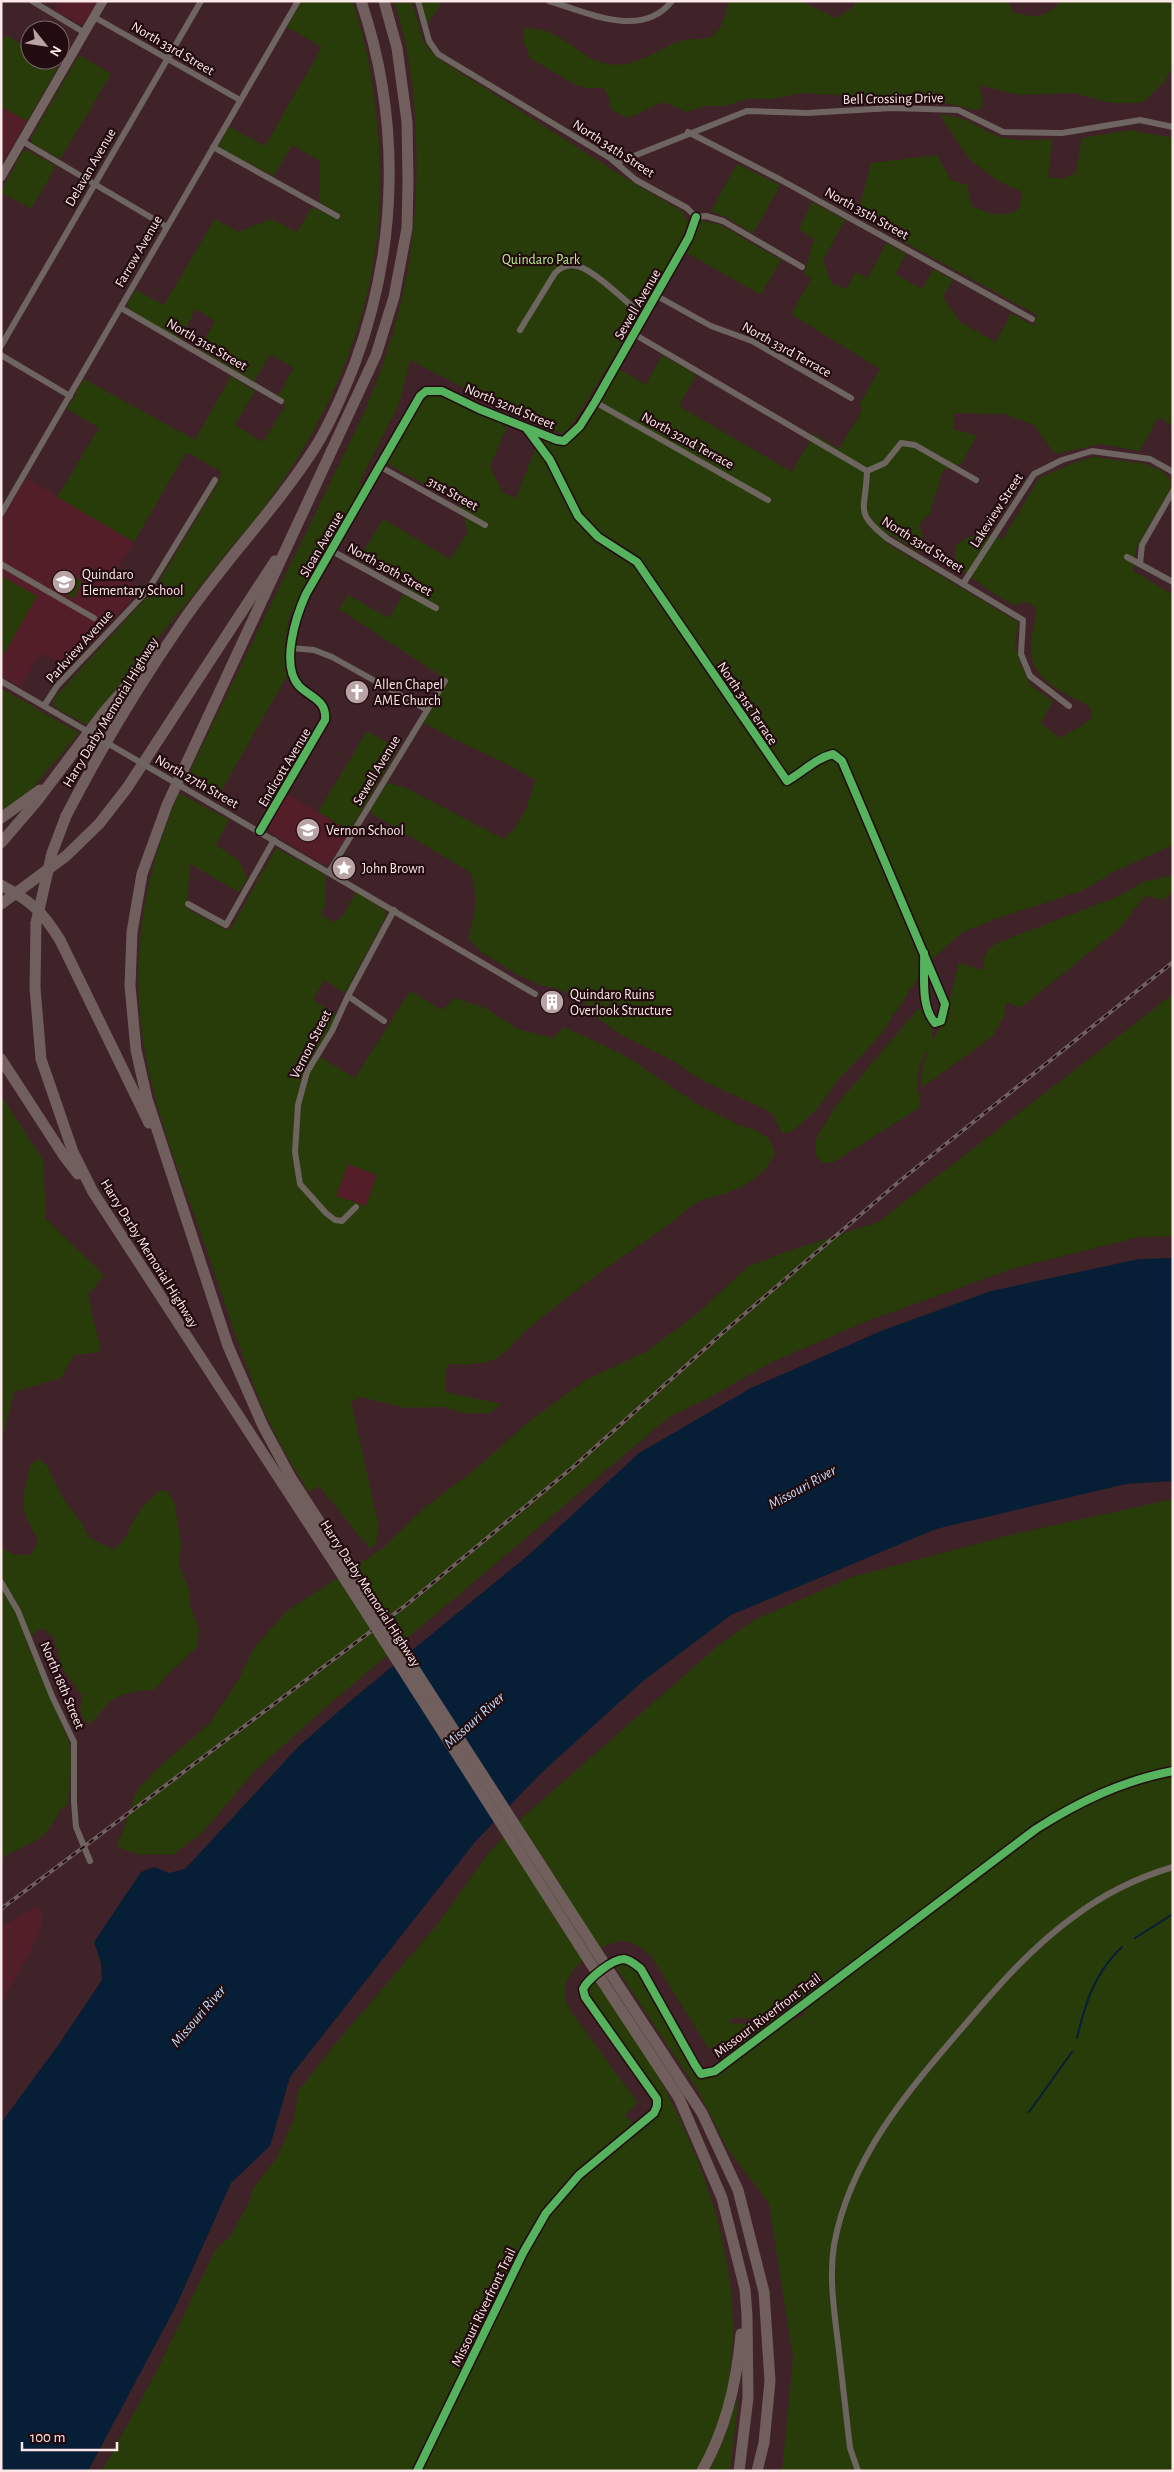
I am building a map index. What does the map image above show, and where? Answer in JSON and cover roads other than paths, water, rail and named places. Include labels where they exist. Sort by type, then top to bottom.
[{"type":"highway","name":"Harry Darby Memorial Highway","points":[[361,1],[373,38],[385,98],[390,167],[386,243],[369,324],[343,395],[317,444],[286,490],[182,622],[92,766],[66,816],[52,853],[36,922],[35,988],[41,1059],[73,1152],[93,1192],[350,1578],[607,1978],[679,2098],[722,2198],[744,2289],[748,2315],[748,2398],[738,2471]]},
{"type":"highway","name":"Harry Darby Memorial Highway","points":[[350,1578],[291,1478],[259,1417],[228,1346],[148,1098],[136,1050],[130,986],[132,932],[142,874],[167,804],[376,355],[394,297],[407,228],[407,122],[397,48],[384,1]]},
{"type":"highway","points":[[1,904],[66,856],[99,824],[127,788],[297,528]]},
{"type":"highway","points":[[1,843],[51,782],[104,712],[182,622]]},
{"type":"highway","points":[[1,818],[51,782]]},
{"type":"highway","points":[[1,885],[28,900],[47,918],[60,940],[167,1158]]},
{"type":"highway","points":[[1,1059],[64,1156],[93,1192]]},
{"type":"highway","name":"Harry Darby Memorial Highway","points":[[607,1978],[702,2114],[738,2190],[764,2292],[770,2381],[764,2443],[757,2471]]},
{"type":"highway","points":[[702,2471],[723,2426],[733,2391],[739,2352],[744,2289]]},
{"type":"highway","points":[[764,2443],[764,2471]]},
{"type":"main road","points":[[1,177],[103,1]]},
{"type":"street","points":[[32,1],[85,33]]},
{"type":"street","name":"Delavan Avenue","points":[[1,346],[201,1]]},
{"type":"street","name":"Farrow Avenue","points":[[1,514],[298,1]]},
{"type":"street","name":"North 34th Street","points":[[418,1],[429,41],[438,54],[616,163],[636,180],[687,208],[696,217],[706,216],[723,221],[802,267]]},
{"type":"street","points":[[549,1],[616,21],[643,20],[656,14],[672,1]]},
{"type":"street","name":"North 33rd Street","points":[[94,17],[240,100]]},
{"type":"street","name":"Bell Crossing Drive","points":[[616,163],[688,132],[747,110],[807,113],[892,108],[958,110],[1003,132],[1062,133],[1140,120],[1173,127]]},
{"type":"street","name":"North 35th Street","points":[[688,132],[781,180],[1032,318]]},
{"type":"street","points":[[22,141],[167,227]]},
{"type":"street","points":[[213,147],[338,216]]},
{"type":"street","name":"Sewell Avenue","points":[[595,402],[657,296],[689,237],[696,217]]},
{"type":"street","points":[[520,330],[555,273],[563,266],[571,265],[579,266],[593,274],[644,317]]},
{"type":"street","name":"North 33rd Terrace","points":[[657,296],[711,326],[752,341],[851,398]]},
{"type":"street","name":"North 31st Street","points":[[121,308],[281,401]]},
{"type":"street","points":[[634,334],[867,471],[885,463],[901,443],[915,445],[976,480]]},
{"type":"street","points":[[1,355],[70,396]]},
{"type":"street","name":"North 32nd Street","points":[[426,391],[442,391],[479,409],[564,441],[580,426],[595,402]]},
{"type":"street","name":"Sloan Avenue","points":[[326,713],[321,702],[299,686],[294,678],[291,648],[292,633],[302,604],[379,466],[420,396],[426,391]]},
{"type":"street","name":"North 32nd Terrace","points":[[595,402],[768,500]]},
{"type":"street","name":"North 31st Terrace","points":[[523,425],[535,437],[550,460],[572,506],[588,528],[598,537],[636,562],[787,781],[802,773],[822,756],[833,754],[842,761],[924,953],[945,1004],[941,1021],[935,1023],[929,1017],[926,1004],[924,953]]},
{"type":"street","name":"Lakeview Street","points":[[963,584],[1034,474],[1062,460],[1092,451],[1150,459],[1173,472]]},
{"type":"street","name":"31st Street","points":[[379,466],[485,525]]},
{"type":"street","name":"North 33rd Street","points":[[867,471],[863,511],[872,526],[888,539],[1023,620],[1022,654],[1030,676],[1069,706]]},
{"type":"street","name":"Parkview Avenue","points":[[44,706],[57,686],[148,590],[215,480]]},
{"type":"street","points":[[1140,564],[1142,545],[1173,491]]},
{"type":"street","name":"North 30th Street","points":[[332,551],[436,608]]},
{"type":"street","points":[[1127,557],[1173,582]]},
{"type":"street","points":[[1,564],[94,618]]},
{"type":"street","points":[[291,648],[314,650],[332,657],[427,710]]},
{"type":"street","name":"North 27th Street","points":[[1,681],[260,831],[535,994]]},
{"type":"street","name":"Sewell Avenue","points":[[329,872],[445,681]]},
{"type":"street","name":"Endicott Avenue","points":[[260,831],[323,726],[326,713]]},
{"type":"street","points":[[188,904],[226,925],[274,840]]},
{"type":"street","name":"Vernon Street","points":[[356,1207],[342,1221],[335,1220],[326,1213],[300,1184],[296,1152],[296,1117],[302,1084],[307,1072],[332,1031],[348,996],[394,910]]},
{"type":"street","points":[[348,996],[384,1021]]},
{"type":"street","name":"North 18th Street","points":[[1,1582],[18,1611],[52,1696],[74,1742],[76,1826],[90,1861]]},
{"type":"street","points":[[858,2471],[850,2448],[832,2277],[834,2245],[842,2213],[860,2165],[898,2104],[994,1991],[1041,1943],[1073,1917],[1114,1890],[1173,1868]]},
{"type":"water","name":"Missouri River","points":[[1173,1258],[1173,1481],[1126,1484],[936,1529],[731,1615],[643,1681],[540,1774],[475,1842],[290,2077],[270,2146],[231,2183],[176,2306],[88,2471],[1,2471],[1,2123],[59,2044],[102,1980],[101,1963],[94,1942],[141,1872],[154,1867],[169,1873],[185,1869],[299,1746],[355,1697],[532,1552],[639,1453],[751,1388],[881,1331],[991,1291],[1139,1259]]},
{"type":"waterway","points":[[1135,1938],[1173,1914]]},
{"type":"waterway","points":[[1077,2038],[1092,1989],[1105,1967],[1122,1947]]},
{"type":"waterway","points":[[1029,2112],[1072,2052]]},
{"type":"railway","points":[[1,1909],[406,1605],[572,1468],[727,1329],[901,1180],[1173,962]]},
{"type":"place","name":"Quindaro Elementary School","points":[[64,582]]},
{"type":"place","name":"Allen Chapel AME Church","points":[[357,692]]},
{"type":"place","name":"Vernon School","points":[[308,830]]},
{"type":"place","name":"John Brown","points":[[344,868]]},
{"type":"place","name":"Quindaro Ruins Overlook Structure","points":[[552,1002]]},
{"type":"park label","name":"Quindaro Park","points":[[541,259]]}]
